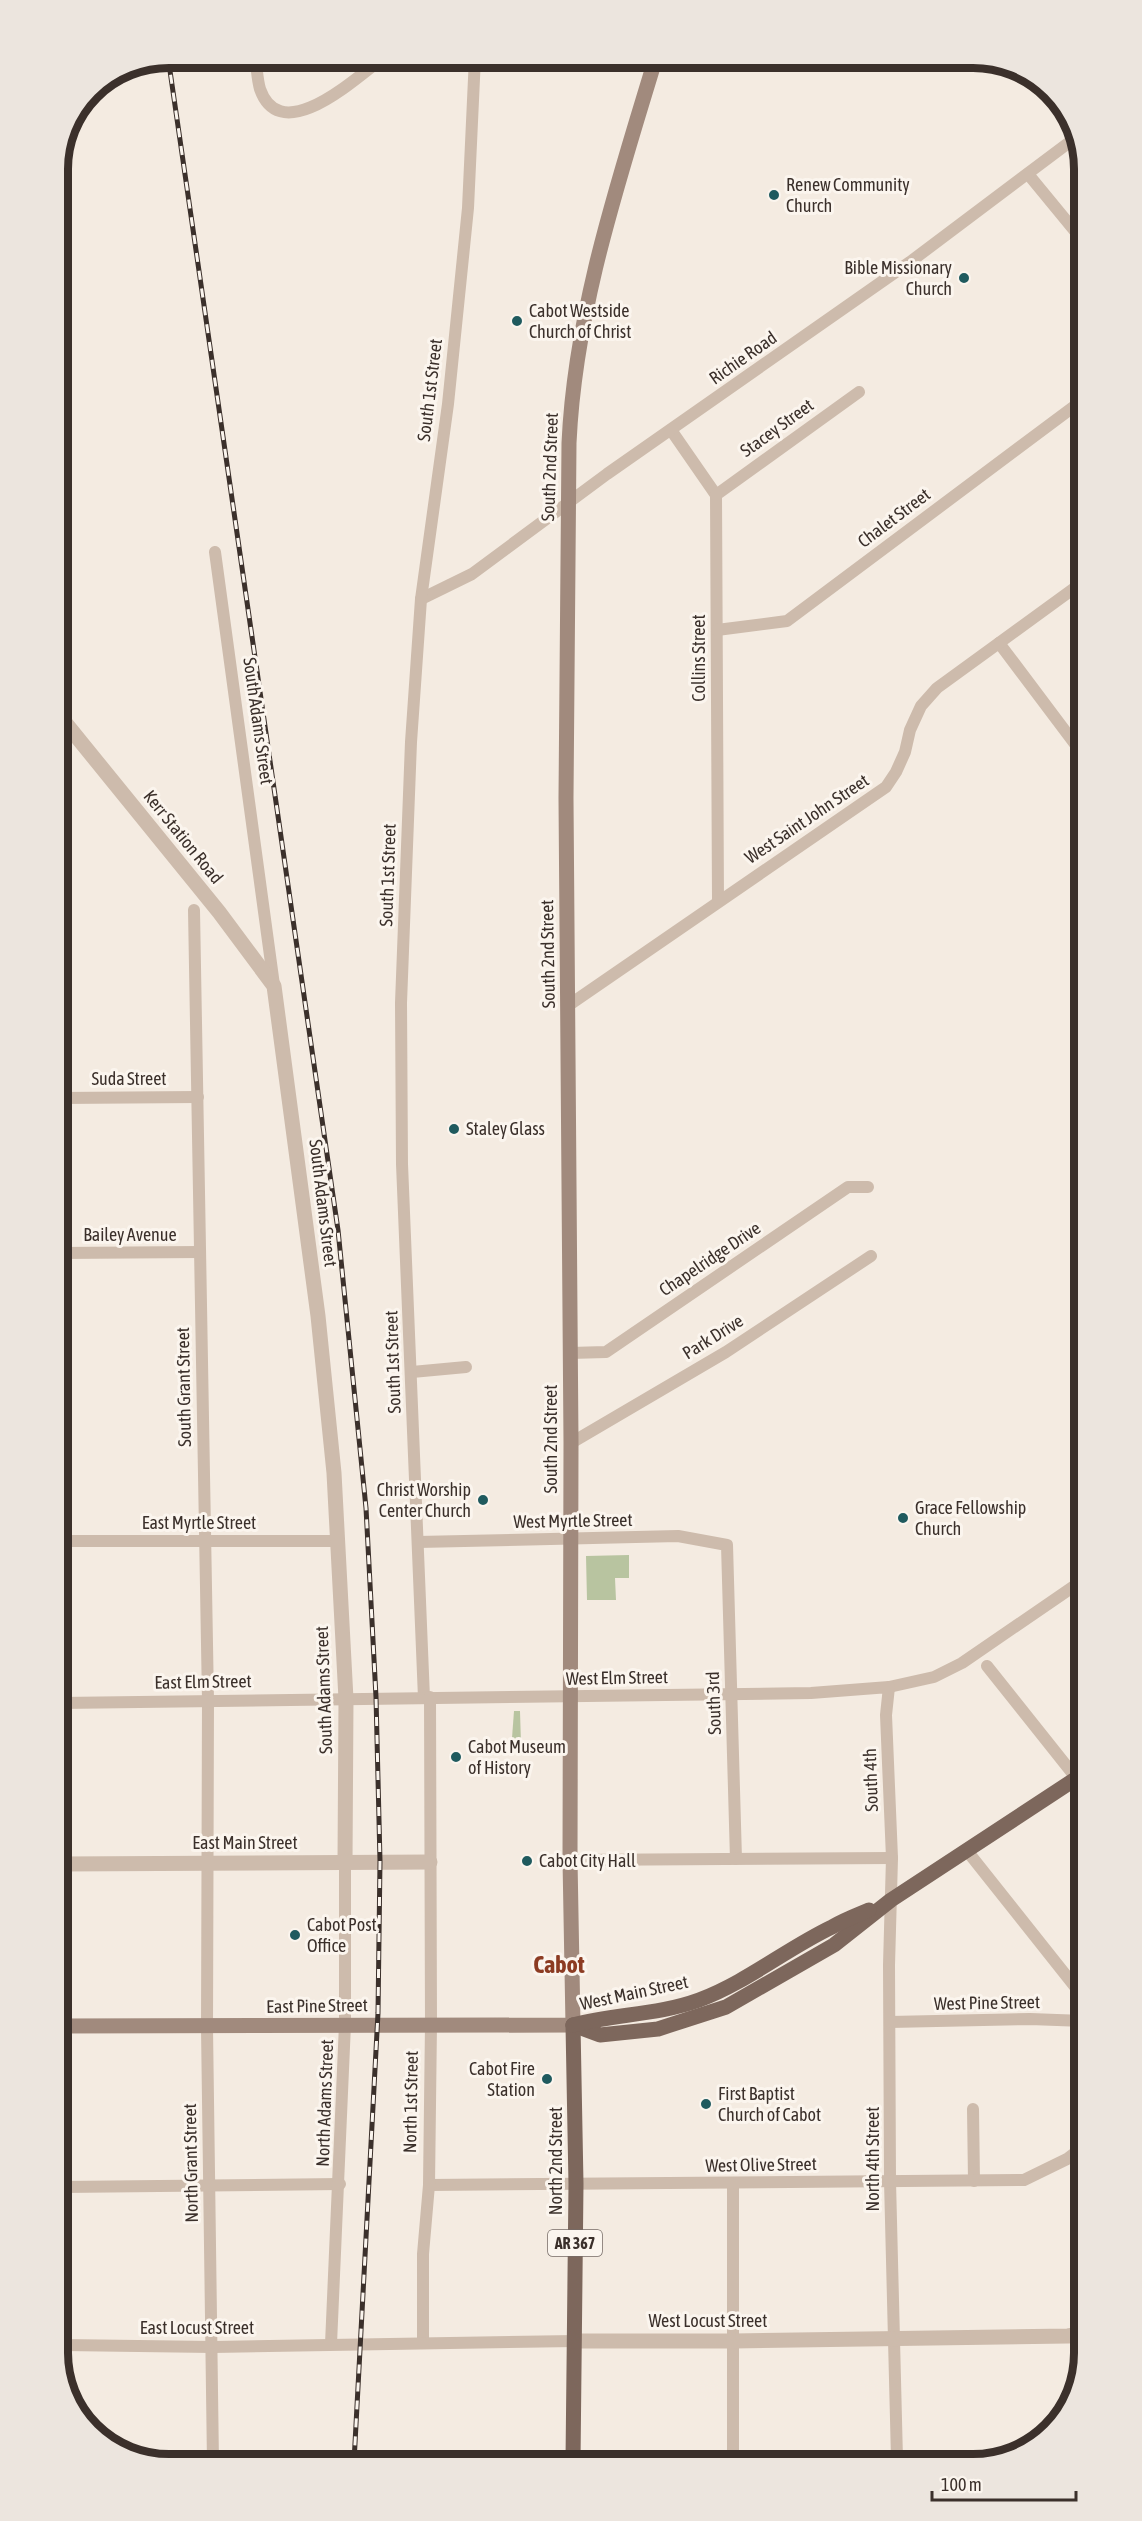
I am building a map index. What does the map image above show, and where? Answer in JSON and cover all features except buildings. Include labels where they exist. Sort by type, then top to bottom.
[{"type":"main road","name":"South 2nd Street","points":[[570,1860],[571,1443],[566,798],[567,503],[570,409],[587,309],[612,202],[653,68]]},
{"type":"main road","name":"West Main Street","points":[[573,2025],[596,2019],[648,2014],[698,2000],[742,1981],[831,1927],[891,1900],[1074,1781]]},
{"type":"main road","name":"North 2nd Street","points":[[570,1860],[576,2184],[573,2454]]},
{"type":"main road","name":"East Pine Street","points":[[68,2026],[207,2028],[345,2024],[573,2025]]},
{"type":"street","points":[[257,68],[260,89],[270,105],[289,114],[312,109],[369,68]]},
{"type":"street","name":"South 1st Street","points":[[430,1862],[427,1698],[413,1455],[412,1372],[400,1089],[411,754],[420,599],[448,404],[468,208],[474,68]]},
{"type":"street","name":"Richie Road","points":[[420,599],[472,574],[567,503],[910,262],[1071,141]]},
{"type":"street","points":[[1028,174],[1074,230]]},
{"type":"street","name":"Stacey Street","points":[[716,495],[859,392]]},
{"type":"street","name":"Chalet Street","points":[[717,630],[787,621],[1074,406]]},
{"type":"street","points":[[671,430],[716,495]]},
{"type":"street","name":"Collins Street","points":[[716,495],[718,901]]},
{"type":"street","name":"South Adams Street","points":[[215,552],[318,1316],[334,1473],[346,1699],[345,1862]]},
{"type":"street","name":"West Saint John Street","points":[[569,1005],[886,787],[897,772],[910,730],[921,706],[937,688],[1074,588]]},
{"type":"street","points":[[999,643],[1074,743]]},
{"type":"street","name":"Kerr Station Road","points":[[68,726],[219,912],[274,986]]},
{"type":"street","name":"South Grant Street","points":[[194,910],[208,1700],[208,1863]]},
{"type":"street","name":"Suda Street","points":[[68,1098],[198,1097]]},
{"type":"street","name":"Chapelridge Drive","points":[[570,1353],[606,1352],[848,1187],[868,1187]]},
{"type":"street","name":"Bailey Avenue","points":[[68,1253],[200,1252]]},
{"type":"street","name":"Park Drive","points":[[571,1443],[726,1352],[871,1256]]},
{"type":"street","points":[[412,1372],[466,1367]]},
{"type":"street","name":"West Myrtle Street","points":[[418,1542],[678,1536],[728,1545]]},
{"type":"street","name":"East Myrtle Street","points":[[68,1541],[337,1541]]},
{"type":"street","name":"South 3rd","points":[[728,1545],[736,1859]]},
{"type":"street","name":"West Elm Street","points":[[346,1699],[811,1693],[889,1687],[934,1677],[962,1663],[1074,1586]]},
{"type":"street","points":[[987,1666],[1074,1770]]},
{"type":"street","name":"South 4th","points":[[889,1687],[886,1715],[892,1858]]},
{"type":"street","name":"East Elm Street","points":[[68,1703],[346,1699]]},
{"type":"street","points":[[968,1852],[1074,1985]]},
{"type":"street","points":[[570,1860],[892,1858]]},
{"type":"street","name":"North 4th Street","points":[[892,1858],[890,2181],[897,2454]]},
{"type":"street","name":"North Adams Street","points":[[331,2344],[340,2184],[345,2024],[345,1862]]},
{"type":"street","name":"East Main Street","points":[[68,1864],[430,1862]]},
{"type":"street","name":"North 1st Street","points":[[423,2342],[423,2254],[429,2185],[430,1862]]},
{"type":"street","name":"North Grant Street","points":[[208,1863],[207,2028],[213,2453]]},
{"type":"street","name":"West Pine Street","points":[[890,2022],[1030,2019],[1074,2021]]},
{"type":"street","points":[[973,2109],[974,2181]]},
{"type":"street","name":"West Olive Street","points":[[429,2185],[1024,2180],[1074,2154]]},
{"type":"street","points":[[68,2187],[340,2184]]},
{"type":"street","points":[[733,2184],[733,2454]]},
{"type":"street","name":"West Locust Street","points":[[331,2344],[734,2341],[1074,2335]]},
{"type":"street","name":"East Locust Street","points":[[68,2345],[213,2347],[331,2344]]},
{"type":"green space","points":[[629,1555],[629,1578],[615,1578],[616,1600],[587,1600],[586,1556]]},
{"type":"green space","points":[[514,1711],[520,1711],[521,1744],[515,1743],[512,1738]]},
{"type":"railway","points":[[170,68],[338,1230],[366,1508],[376,1697],[380,1861],[378,2013],[354,2453]]},
{"type":"place","name":"Renew Community Church","points":[[774,195]]},
{"type":"place","name":"Bible Missionary Church","points":[[964,278]]},
{"type":"place","name":"Cabot Westside Church of Christ","points":[[517,321]]},
{"type":"place","name":"Staley Glass","points":[[454,1129]]},
{"type":"place","name":"Christ Worship Center Church","points":[[483,1500]]},
{"type":"place","name":"Grace Fellowship Church","points":[[903,1518]]},
{"type":"place","name":"Cabot Museum of History","points":[[456,1757]]},
{"type":"place","name":"Cabot City Hall","points":[[527,1861]]},
{"type":"place","name":"Cabot Post Office","points":[[295,1935]]},
{"type":"place","name":"Cabot Fire Station","points":[[547,2079]]},
{"type":"place","name":"First Baptist Church of Cabot","points":[[706,2104]]},
{"type":"district","name":"Cabot","points":[[559,1965]]}]
